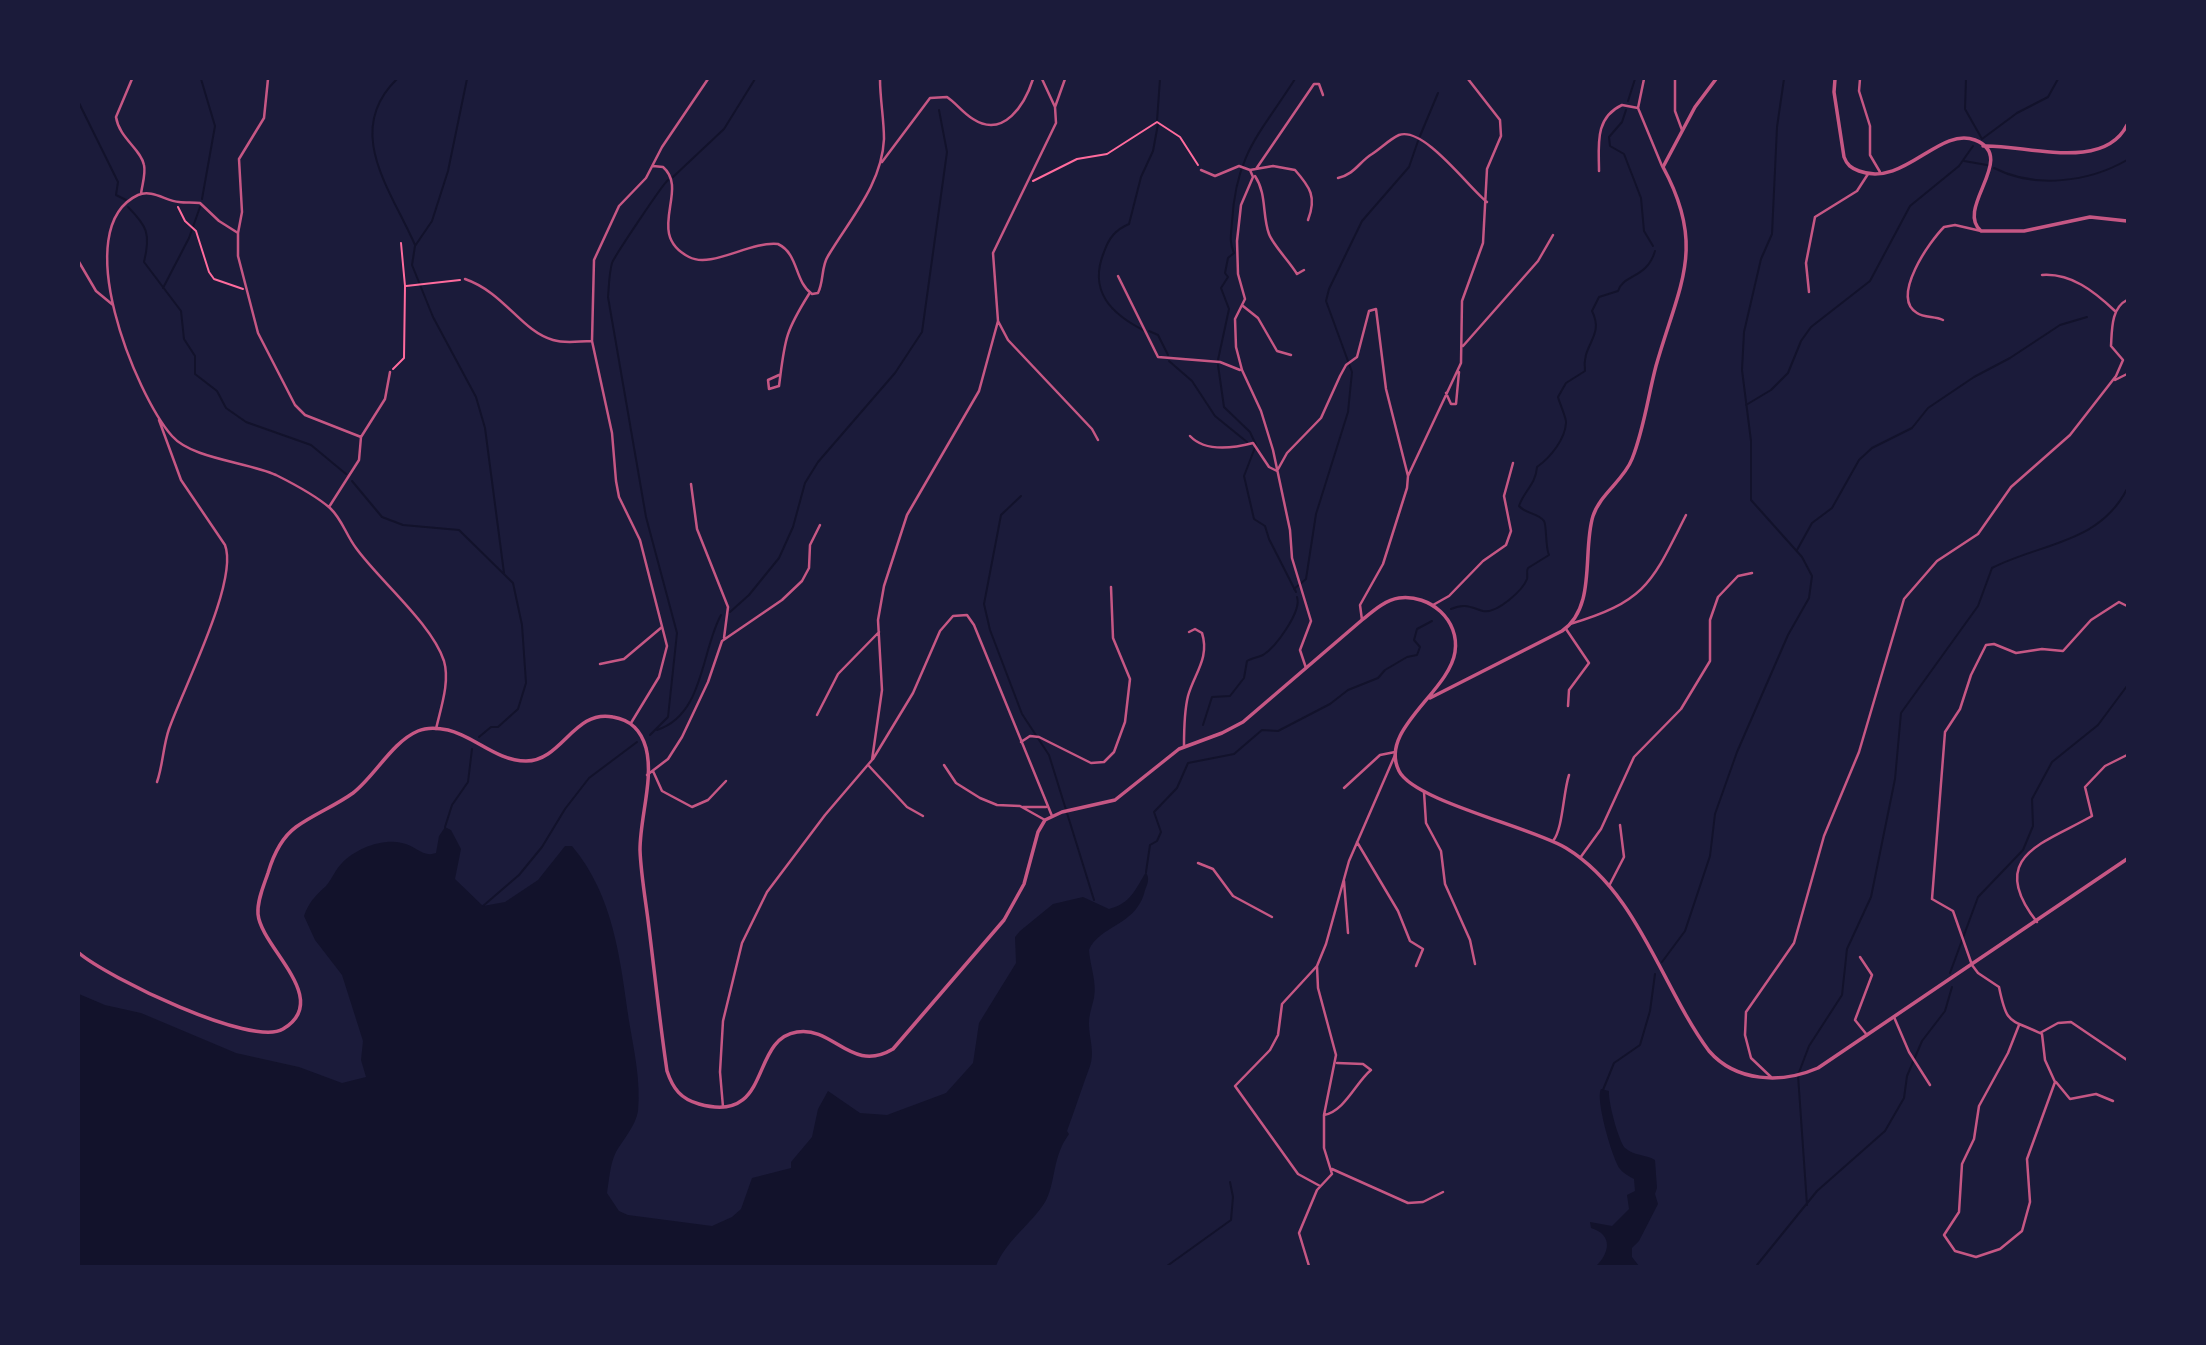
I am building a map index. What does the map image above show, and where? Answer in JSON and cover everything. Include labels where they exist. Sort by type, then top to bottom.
[{"type":"street","points":[[132,79],[131,88],[116,117],[126,141],[143,161],[141,194],[119,214],[108,244],[107,270],[113,305],[123,344],[158,416],[181,480],[225,545],[228,556],[221,592],[194,672],[168,732],[157,782]]},
{"type":"street","points":[[268,79],[264,118],[239,159],[242,212],[238,256],[245,289],[264,349],[295,405],[305,415],[361,437]]},
{"type":"street","points":[[631,723],[642,709],[667,657],[640,540],[619,498],[612,433],[592,341],[592,284],[597,251],[619,206],[653,166],[662,147],[708,79]]},
{"type":"street","points":[[779,375],[768,380],[769,389],[778,388],[786,335],[810,293],[820,291],[827,257],[856,215],[879,164],[884,138],[879,104],[880,79]]},
{"type":"street","points":[[879,164],[930,98],[947,97],[975,121],[997,123],[1019,111],[1032,79]]},
{"type":"street","points":[[1042,79],[1055,107]]},
{"type":"street","points":[[872,760],[883,682],[879,632],[881,600],[907,515],[925,488],[943,447],[974,401],[998,321],[993,253],[1023,187],[1055,129],[1055,107],[1065,79]]},
{"type":"street","points":[[1446,393],[1451,404],[1456,404],[1463,346],[1462,302],[1483,243],[1487,169],[1502,129],[1497,115],[1468,79]]},
{"type":"street","points":[[1428,699],[1566,629],[1585,590],[1593,516],[1632,459],[1684,274],[1686,223],[1677,193],[1638,108],[1644,79]]},
{"type":"street","points":[[1675,79],[1675,111],[1682,131]]},
{"type":"street","points":[[1663,167],[1682,131],[1716,79]]},
{"type":"street","points":[[1835,79],[1835,100],[1845,161],[1851,167],[1868,174],[1882,174],[1959,139],[1973,139],[1983,146],[2044,152],[2077,152],[2108,144],[2119,137],[2127,125]]},
{"type":"street","points":[[1860,79],[1859,91],[1870,126],[1870,155],[1882,174]]},
{"type":"street","points":[[1256,169],[1314,84],[1319,84],[1323,95]]},
{"type":"street","points":[[1599,171],[1599,131],[1605,118],[1622,105],[1638,108]]},
{"type":"street","points":[[1338,178],[1348,176],[1369,155],[1397,136],[1409,135],[1437,151],[1486,202]]},
{"type":"street","points":[[1981,231],[1975,224],[1974,211],[1991,167],[1983,146]]},
{"type":"street","points":[[653,166],[663,167],[668,172],[673,190],[667,216],[669,233],[686,256],[705,260],[753,245],[778,244],[792,257],[803,284],[810,293]]},
{"type":"street","points":[[1306,668],[1300,650],[1311,621],[1292,558],[1290,530],[1277,471],[1261,411],[1242,370],[1234,325],[1245,295],[1237,267],[1239,218],[1251,172],[1272,166],[1294,170],[1311,191],[1314,205],[1308,220]]},
{"type":"street","points":[[1201,170],[1216,177],[1236,167],[1251,172],[1262,191],[1270,238],[1289,258],[1297,274],[1304,270]]},
{"type":"street","points":[[1809,292],[1806,263],[1815,217],[1857,191],[1868,174]]},
{"type":"street","points":[[141,194],[177,202],[200,203],[219,221],[238,233]]},
{"type":"street","points":[[1943,320],[1918,314],[1912,309],[1910,297],[1912,274],[1944,227],[1955,225],[1981,231],[2024,231],[2090,217],[2127,221]]},
{"type":"street","points":[[1463,346],[1538,261],[1553,235]]},
{"type":"street","points":[[79,262],[96,291],[113,305]]},
{"type":"street","points":[[2042,275],[2060,275],[2075,281],[2116,312]]},
{"type":"street","points":[[1118,276],[1158,357],[1220,362],[1242,370]]},
{"type":"street","points":[[465,279],[489,289],[540,334],[564,342],[592,341]]},
{"type":"street","points":[[1771,1077],[1751,1058],[1745,1035],[1746,1012],[1794,943],[1824,836],[1858,752],[1904,599],[1937,561],[1982,530],[2011,487],[2070,435],[2112,381],[2123,364],[2111,346],[2116,312],[2127,300]]},
{"type":"street","points":[[1243,306],[1264,326],[1277,351],[1291,355]]},
{"type":"street","points":[[1277,471],[1287,453],[1321,418],[1346,365],[1357,358],[1369,311],[1373,308],[1379,312],[1380,347],[1386,389],[1408,476],[1407,488],[1383,564],[1360,605],[1362,620]]},
{"type":"street","points":[[998,321],[1008,340],[1091,429],[1098,440]]},
{"type":"street","points":[[1408,476],[1459,368]]},
{"type":"street","points":[[329,507],[359,460],[361,437],[385,399],[390,372]]},
{"type":"street","points":[[2112,381],[2127,374]]},
{"type":"street","points":[[158,416],[180,443],[272,473],[329,507],[357,550],[374,566],[440,652],[445,680],[436,729]]},
{"type":"street","points":[[1189,436],[1199,443],[1213,446],[1238,448],[1253,443],[1269,467],[1277,471]]},
{"type":"street","points":[[1433,605],[1449,596],[1483,561],[1506,545],[1511,531],[1504,496],[1513,463]]},
{"type":"street","points":[[648,775],[668,759],[682,737],[708,682],[724,638],[728,607],[697,529],[691,484]]},
{"type":"street","points":[[1570,624],[1603,614],[1630,600],[1648,583],[1668,556],[1686,514]]},
{"type":"street","points":[[724,638],[798,587],[808,572],[810,545],[820,525]]},
{"type":"street","points":[[1580,859],[1601,829],[1634,757],[1681,709],[1710,662],[1710,620],[1718,597],[1738,576],[1752,573]]},
{"type":"street","points":[[1021,742],[1030,736],[1039,737],[1091,764],[1104,762],[1114,752],[1125,722],[1130,679],[1113,638],[1111,587]]},
{"type":"street","points":[[79,953],[116,977],[217,1021],[246,1031],[266,1034],[279,1031],[292,1021],[300,1001],[299,990],[296,979],[267,939],[258,913],[267,874],[279,846],[296,827],[354,792],[408,737],[421,730],[451,730],[496,752],[526,761],[550,753],[593,717],[609,716],[631,723],[646,750],[648,775],[641,859],[667,1071],[680,1095],[700,1104],[723,1107],[741,1101],[751,1093],[772,1048],[789,1034],[812,1033],[850,1052],[870,1057],[884,1054],[900,1042],[1004,920],[1024,884],[1034,842],[1045,820],[1115,800],[1184,746],[1222,733],[1243,722],[1362,620],[1396,599],[1418,599],[1433,605],[1452,627],[1456,648],[1449,671],[1404,729],[1357,842],[1317,966],[1282,1004],[1275,1042],[1236,1086],[1298,1174],[1320,1186]]},
{"type":"street","points":[[2113,1101],[2096,1094],[2070,1099],[2054,1079],[2045,1060],[2045,1041],[2040,1033],[2019,1025],[2003,1012],[1997,984],[1978,973],[1972,965],[1953,911],[1932,899],[1947,727],[1960,709],[1971,675],[1986,645],[1994,644],[2016,653],[2042,649],[2063,651],[2103,610],[2119,602],[2127,606]]},
{"type":"street","points":[[723,1107],[720,1072],[725,1009],[750,925],[767,891],[825,815],[869,766],[913,693],[940,631],[957,614],[967,615],[974,625],[1046,807],[1052,816]]},
{"type":"street","points":[[600,664],[624,659],[662,627]]},
{"type":"street","points":[[1184,746],[1188,698],[1201,668],[1204,650],[1202,633],[1195,629],[1189,632]]},
{"type":"street","points":[[1566,629],[1589,663],[1569,690],[1568,706]]},
{"type":"street","points":[[817,715],[838,674],[879,632]]},
{"type":"street","points":[[1344,788],[1380,755],[1395,753]]},
{"type":"street","points":[[1395,753],[1402,777],[1424,792],[1553,841],[1580,859],[1609,886],[1709,1051],[1733,1071],[1752,1077],[1805,1074],[1818,1068],[2127,859]]},
{"type":"street","points":[[2037,922],[2022,898],[2017,874],[2021,861],[2045,840],[2092,816],[2085,787],[2105,766],[2127,755]]},
{"type":"street","points":[[944,765],[950,777],[980,798],[997,805],[1046,807]]},
{"type":"street","points":[[869,766],[907,807],[923,816]]},
{"type":"street","points":[[653,771],[662,791],[692,807],[708,800],[726,781]]},
{"type":"street","points":[[1553,841],[1560,827],[1559,818],[1569,775]]},
{"type":"street","points":[[1424,792],[1426,823],[1441,851],[1447,891],[1470,940],[1475,964]]},
{"type":"street","points":[[1023,807],[1045,820]]},
{"type":"street","points":[[1609,886],[1624,857],[1620,825]]},
{"type":"street","points":[[1357,842],[1398,911],[1410,941],[1423,949],[1416,966]]},
{"type":"street","points":[[1198,863],[1213,869],[1233,896],[1272,917]]},
{"type":"street","points":[[1344,878],[1348,933]]},
{"type":"street","points":[[1860,957],[1872,975],[1855,1020],[1867,1035]]},
{"type":"street","points":[[1309,1266],[1299,1233],[1320,1186],[1329,1179],[1332,1169],[1324,1148],[1324,1115],[1336,1063],[1332,1033],[1318,988],[1317,966]]},
{"type":"street","points":[[1894,1017],[1909,1052],[1930,1085]]},
{"type":"street","points":[[2040,1033],[2058,1023],[2071,1022],[2127,1060]]},
{"type":"street","points":[[2019,1025],[2008,1053],[1979,1106],[1974,1139],[1962,1164],[1960,1207],[1944,1235],[1955,1251],[1976,1257],[1990,1254],[2006,1244],[2025,1226],[2030,1202],[2027,1159],[2054,1079]]},
{"type":"street","points":[[1324,1115],[1339,1107],[1363,1076],[1371,1070],[1363,1064],[1336,1063]]},
{"type":"street","points":[[1332,1169],[1408,1203],[1423,1202],[1443,1192]]},
{"type":"path","points":[[1023,187],[1077,159],[1107,154],[1157,122],[1180,138],[1201,170]]},
{"type":"path","points":[[177,202],[179,212],[199,237],[209,272],[214,279],[245,289]]},
{"type":"path","points":[[390,372],[404,358],[405,286],[401,243]]},
{"type":"path","points":[[405,286],[465,279]]},
{"type":"shaded area","points":[[445,827],[451,830],[461,849],[455,879],[483,906],[505,902],[538,880],[565,846],[572,846],[586,865],[606,907],[613,929],[639,1089],[637,1116],[614,1157],[607,1193],[619,1211],[628,1215],[712,1226],[732,1217],[741,1209],[752,1178],[791,1168],[791,1162],[812,1137],[818,1109],[828,1091],[860,1113],[887,1115],[946,1093],[973,1063],[979,1023],[1016,963],[1015,937],[1020,931],[1053,904],[1083,897],[1109,909],[1123,903],[1132,895],[1146,872],[1148,883],[1139,905],[1133,913],[1100,936],[1089,950],[1095,986],[1089,1020],[1091,1061],[1046,1200],[1005,1250],[996,1266],[79,1266],[79,994],[105,1005],[141,1013],[236,1053],[299,1067],[342,1083],[366,1077],[361,1060],[363,1041],[342,975],[315,940],[304,916],[310,903],[354,853],[378,843],[394,842],[407,844],[423,853],[436,853],[439,836]]},
{"type":"shaded area","points":[[1601,1089],[1609,1091],[1614,1121],[1625,1148],[1655,1160],[1655,1194],[1658,1204],[1639,1241],[1632,1248],[1632,1257],[1639,1266],[1596,1266],[1604,1256],[1607,1245],[1603,1235],[1591,1228],[1590,1222],[1612,1226],[1629,1209],[1627,1195],[1635,1191],[1634,1179],[1620,1169],[1613,1153],[1602,1115]]},
{"type":"waterway","points":[[201,79],[215,126],[202,199]]},
{"type":"waterway","points":[[397,79],[381,99],[374,119],[373,140],[385,182],[415,245]]},
{"type":"waterway","points":[[467,79],[448,171],[432,221],[415,246],[412,265],[433,317],[476,397],[485,428],[504,573]]},
{"type":"waterway","points":[[673,177],[724,129],[755,79]]},
{"type":"waterway","points":[[1157,121],[1160,79]]},
{"type":"waterway","points":[[1218,360],[1229,309],[1221,288],[1228,277],[1225,273],[1228,258],[1234,253],[1231,235],[1234,198],[1239,178],[1252,145],[1295,79]]},
{"type":"waterway","points":[[1628,101],[1635,79]]},
{"type":"waterway","points":[[1662,962],[1685,931],[1710,856],[1715,814],[1737,752],[1788,635],[1809,598],[1812,576],[1802,557],[1751,500],[1751,441],[1742,370],[1744,332],[1761,259],[1772,234],[1777,127],[1784,79]]},
{"type":"waterway","points":[[1966,79],[1965,109],[1982,139],[2017,113],[2048,97],[2058,79]]},
{"type":"waterway","points":[[1420,136],[1438,93]]},
{"type":"waterway","points":[[79,103],[118,182],[116,195],[126,200]]},
{"type":"waterway","points":[[730,612],[749,595],[779,558],[793,527],[805,483],[818,462],[895,373],[922,332],[947,152],[939,110]]},
{"type":"waterway","points":[[1626,110],[1622,122],[1609,137],[1610,146],[1624,154],[1641,198],[1644,231],[1653,246]]},
{"type":"waterway","points":[[1145,331],[1113,309],[1101,290],[1099,278],[1108,243],[1116,232],[1129,224],[1141,177],[1153,151],[1158,124]]},
{"type":"waterway","points":[[1294,589],[1306,579],[1316,514],[1348,412],[1352,372],[1326,301],[1329,289],[1362,221],[1409,167],[1418,141]]},
{"type":"waterway","points":[[1746,405],[1771,390],[1788,373],[1801,341],[1811,327],[1870,281],[1910,206],[1959,166],[1973,146]]},
{"type":"waterway","points":[[1994,168],[2027,179],[2062,180],[2096,173],[2127,160]]},
{"type":"waterway","points":[[1964,161],[1987,165]]},
{"type":"waterway","points":[[650,735],[668,717],[677,633],[646,517],[608,297],[612,263],[668,180]]},
{"type":"waterway","points":[[128,207],[146,231],[144,262],[181,311],[184,339],[195,356],[195,374],[217,391],[226,408],[246,422],[311,445],[346,474]]},
{"type":"waterway","points":[[163,288],[189,238],[200,207]]},
{"type":"waterway","points":[[1451,609],[1464,606],[1483,611],[1495,609],[1525,584],[1528,568],[1549,555],[1544,521],[1519,506],[1537,467],[1552,453],[1563,435],[1566,421],[1558,397],[1566,383],[1585,371],[1586,354],[1596,328],[1592,311],[1599,297],[1618,291],[1625,282],[1647,267],[1655,251]]},
{"type":"waterway","points":[[1797,550],[1812,523],[1832,508],[1859,460],[1872,448],[1912,428],[1928,408],[1974,377],[2010,358],[2060,325],[2087,317]]},
{"type":"waterway","points":[[1149,331],[1158,335],[1168,355]]},
{"type":"waterway","points":[[1169,361],[1192,381],[1215,416],[1247,442]]},
{"type":"waterway","points":[[1218,365],[1224,407],[1250,432],[1256,445],[1244,476],[1254,519],[1265,526],[1296,592]]},
{"type":"waterway","points":[[352,481],[382,517],[403,525],[459,530],[513,583],[522,625],[526,683],[518,709],[498,727],[491,727],[479,737]]},
{"type":"waterway","points":[[1807,1205],[1798,1075],[1809,1046],[1842,995],[1847,949],[1871,897],[1895,779],[1901,713],[1978,606],[1992,568],[2085,532],[2115,507],[2127,489]]},
{"type":"waterway","points":[[1021,496],[1001,515],[984,604],[990,630],[1022,714],[1049,755],[1094,900]]},
{"type":"waterway","points":[[1203,725],[1212,697],[1230,696],[1244,678],[1247,661],[1263,655],[1281,637],[1296,611],[1297,597]]},
{"type":"waterway","points":[[657,730],[672,722],[684,711],[693,697],[721,615]]},
{"type":"waterway","points":[[1146,872],[1150,845],[1157,841],[1161,832],[1154,812],[1177,788],[1188,763],[1234,754],[1262,730],[1278,731],[1330,704],[1348,690],[1378,678],[1385,670],[1407,657],[1417,655],[1420,647],[1414,640],[1417,629],[1432,621]]},
{"type":"waterway","points":[[1950,973],[1978,897],[2023,850],[2033,826],[2032,799],[2052,762],[2098,725],[2127,686]]},
{"type":"waterway","points":[[483,906],[519,875],[542,847],[565,809],[589,778],[637,742]]},
{"type":"waterway","points":[[445,827],[452,805],[468,782],[472,749]]},
{"type":"waterway","points":[[1603,1090],[1614,1063],[1640,1045],[1650,1011],[1655,974]]},
{"type":"waterway","points":[[1757,1265],[1817,1191],[1885,1131],[1904,1098],[1907,1076],[1922,1041],[1945,1011],[1952,987]]},
{"type":"waterway","points":[[1167,1266],[1231,1220],[1233,1197],[1230,1182]]}]
